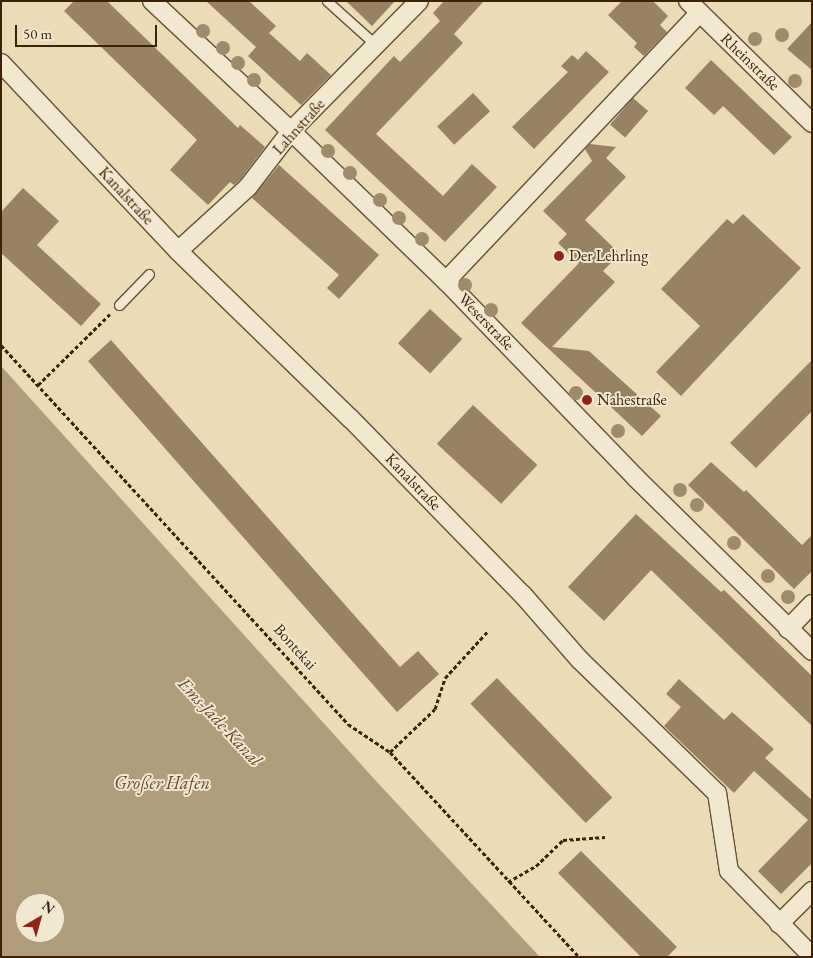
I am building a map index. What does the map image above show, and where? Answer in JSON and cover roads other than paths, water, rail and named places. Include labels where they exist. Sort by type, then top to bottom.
[{"type":"street","name":"Weserstraße","points":[[152,1],[291,131],[446,281],[635,477],[812,651]]},
{"type":"street","name":"Lahnstraße","points":[[178,251],[248,187],[291,131],[419,1]]},
{"type":"street","name":"Rheinstraße","points":[[694,7],[812,123]]},
{"type":"street","points":[[446,281],[694,7]]},
{"type":"street","name":"Kanalstraße","points":[[1,63],[178,251],[351,419],[523,595],[580,660],[717,794],[729,871],[812,956]]},
{"type":"street","points":[[788,629],[812,604]]},
{"type":"street","points":[[779,924],[812,891]]},
{"type":"lane","points":[[327,1],[376,45]]},
{"type":"lane","points":[[119,305],[149,274]]},
{"type":"water","name":"Großer Hafen","points":[[1,366],[376,781],[540,957],[1,957]]},
{"type":"place","name":"Der Lehrling","points":[[559,256]]},
{"type":"place","name":"Nahestraße","points":[[587,400]]},
{"type":"water label","name":"Ems-Jade-Kanal","points":[[220,722]]}]
